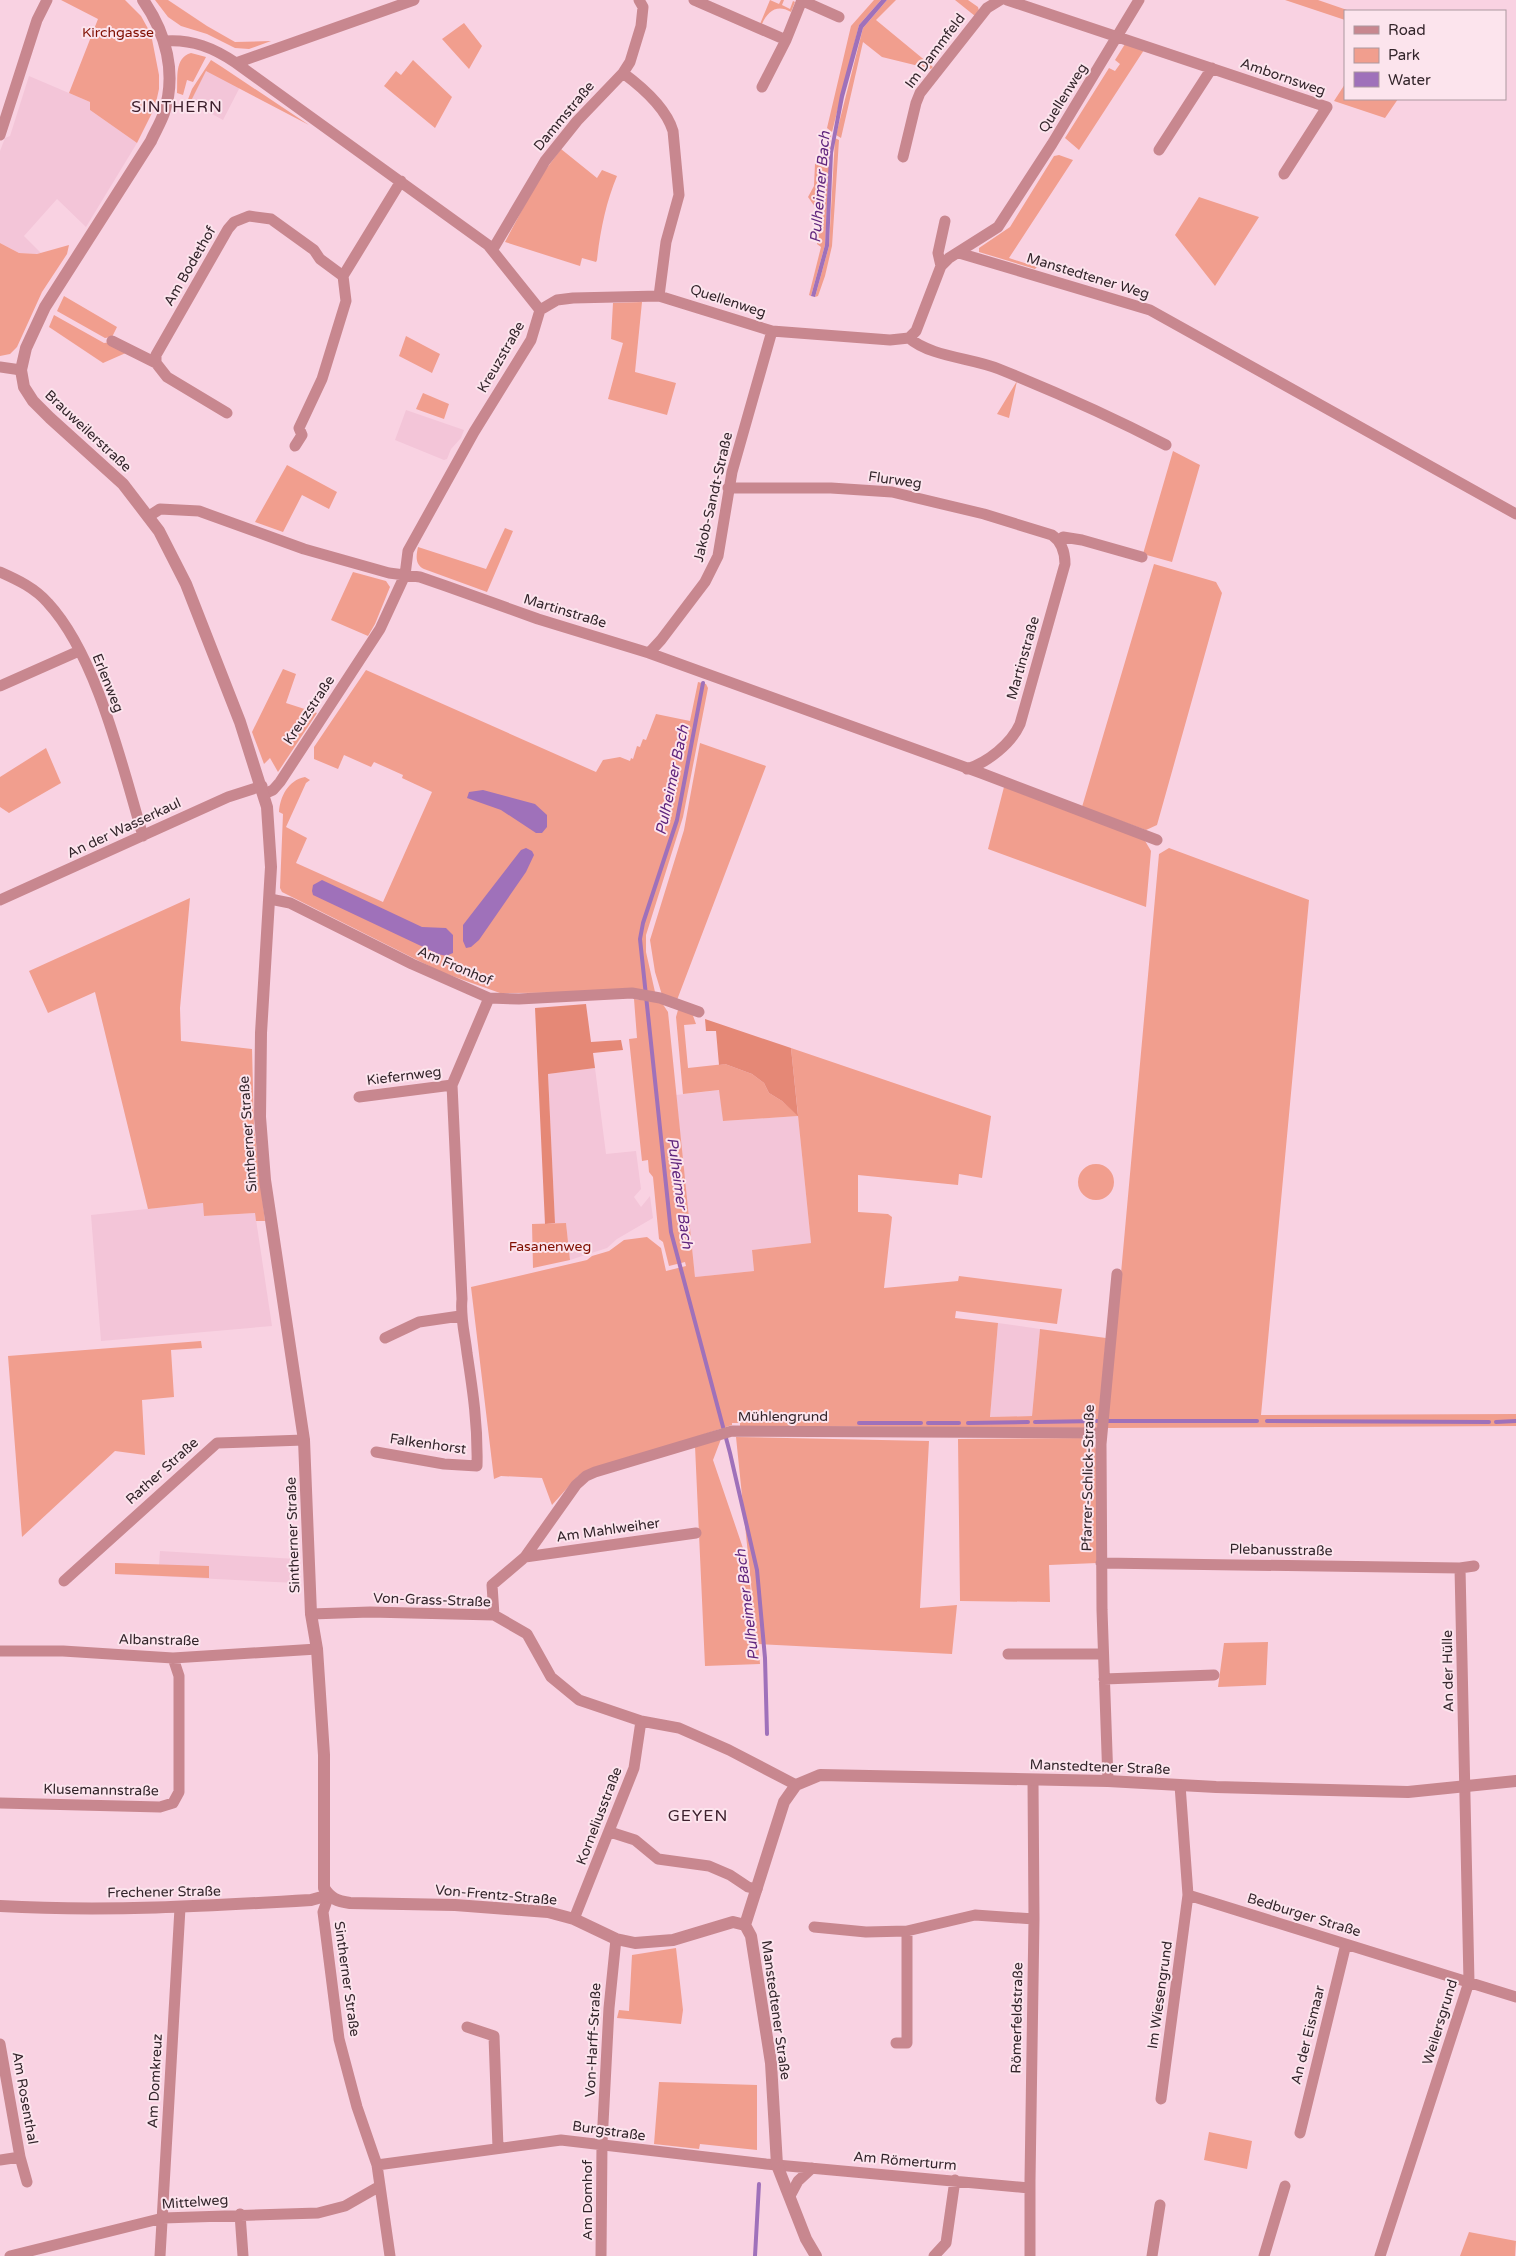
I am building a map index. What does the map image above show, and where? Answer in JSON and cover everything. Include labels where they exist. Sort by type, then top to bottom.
[{"type":"street","points":[[0,135],[37,20],[47,0]]},
{"type":"street","points":[[0,367],[21,370],[26,348],[45,307],[151,141],[164,114],[170,80],[165,41],[158,24],[143,0]]},
{"type":"street","points":[[236,63],[414,0]]},
{"type":"street","name":"Dammstraße","points":[[493,249],[546,161],[577,121],[624,73],[630,62],[641,26],[643,7],[639,0]]},
{"type":"street","points":[[694,0],[786,40]]},
{"type":"street","points":[[762,87],[786,40],[802,0],[840,17]]},
{"type":"street","name":"Im Dammfeld","points":[[903,157],[920,93],[987,8],[998,0]]},
{"type":"street","points":[[1007,0],[1117,36]]},
{"type":"street","name":"Quellenweg","points":[[941,266],[949,258],[998,227],[1052,144],[1140,0]]},
{"type":"street","name":"Ambornsweg","points":[[1117,36],[1327,107],[1284,174]]},
{"type":"street","name":"Kreuzstraße","points":[[165,41],[177,40],[212,48],[236,63],[401,181],[493,249],[540,310],[531,340],[474,432],[408,551],[405,575],[390,610],[368,649],[280,782],[273,790],[263,790]]},
{"type":"street","points":[[1159,150],[1212,68]]},
{"type":"street","points":[[624,73],[656,103],[671,123],[673,131],[679,195],[666,242],[659,296]]},
{"type":"street","points":[[295,446],[302,435],[300,428],[322,378],[346,301],[343,276],[401,181]]},
{"type":"street","name":"Am Bodethof","points":[[156,363],[156,355],[228,230],[240,218],[255,215],[271,219],[314,250],[320,259],[343,276]]},
{"type":"street","points":[[945,221],[938,253],[941,266],[916,330],[909,338],[920,346],[997,368],[1107,414],[1166,445]]},
{"type":"street","name":"Manstedtener Weg","points":[[959,253],[1150,310],[1516,514]]},
{"type":"street","name":"Quellenweg","points":[[540,310],[557,300],[573,298],[659,296],[772,331],[890,340],[909,338]]},
{"type":"street","name":"Jakob-Sandt-Straße","points":[[650,653],[712,571],[720,548],[728,488],[772,331]]},
{"type":"street","points":[[112,341],[156,363],[167,377],[226,413]]},
{"type":"street","name":"Brauweilerstraße","points":[[21,370],[24,387],[33,401],[109,469],[149,516],[186,584],[240,722],[263,790],[270,836],[270,899]]},
{"type":"street","name":"Flurweg","points":[[728,488],[832,488],[892,492],[984,514],[1055,538],[1063,537],[1082,540],[1142,558]]},
{"type":"street","name":"Martinstraße","points":[[149,516],[160,509],[199,511],[304,549],[389,573],[405,575],[446,586],[538,619],[650,653],[981,773],[1157,840]]},
{"type":"street","name":"Martinstraße","points":[[967,769],[975,766],[995,752],[1011,738],[1020,724],[1065,564],[1064,550],[1055,538]]},
{"type":"street","name":"Erlenweg","points":[[0,572],[22,582],[48,602],[65,625],[79,651],[105,712],[143,836]]},
{"type":"street","points":[[0,686],[79,651]]},
{"type":"street","name":"An der Wasserkaul","points":[[0,900],[228,796],[263,790]]},
{"type":"street","name":"Am Fronhof","points":[[270,899],[290,903],[412,964],[489,998],[519,999],[632,993],[656,997],[699,1012]]},
{"type":"street","name":"Sintherner Straße","points":[[270,899],[260,1033],[260,1116],[265,1180],[304,1440],[311,1614],[317,1649],[324,1755],[324,1888],[329,1895],[323,1912],[339,2039],[357,2107],[377,2165],[390,2256]]},
{"type":"street","points":[[385,1338],[419,1322],[460,1316],[462,1299],[452,1085],[489,998]]},
{"type":"street","name":"Kiefernweg","points":[[359,1097],[452,1085]]},
{"type":"street","name":"Pfarrer-Schlick-Straße","points":[[1108,1781],[1101,1563],[1101,1433],[1117,1274]]},
{"type":"street","name":"Falkenhorst","points":[[376,1452],[444,1464],[477,1466],[478,1431],[465,1338],[460,1316]]},
{"type":"street","name":"Mühlengrund","points":[[494,1615],[492,1585],[525,1557],[576,1485],[586,1476],[637,1458],[732,1431],[1101,1433]]},
{"type":"street","name":"Rather Straße","points":[[64,1581],[217,1443],[304,1440]]},
{"type":"street","name":"Am Mahlweiher","points":[[525,1557],[696,1533]]},
{"type":"street","name":"Plebanusstraße","points":[[1101,1563],[1460,1568]]},
{"type":"street","points":[[1460,1568],[1474,1566]]},
{"type":"street","name":"An der Hülle","points":[[1460,1568],[1466,1787]]},
{"type":"street","name":"Von-Grass-Straße","points":[[311,1614],[370,1612],[494,1615],[528,1634],[551,1677],[579,1700],[641,1721],[679,1728],[729,1750],[796,1785]]},
{"type":"street","name":"Albanstraße","points":[[0,1651],[63,1651],[172,1658],[317,1649]]},
{"type":"street","points":[[1008,1654],[1103,1654]]},
{"type":"street","name":"Klusemannstraße","points":[[0,1803],[160,1807],[172,1803],[178,1792],[179,1676],[172,1658]]},
{"type":"street","points":[[1104,1679],[1214,1675]]},
{"type":"street","name":"Korneliusstraße","points":[[574,1919],[634,1768],[641,1721]]},
{"type":"street","name":"Manstedtener Straße","points":[[796,1785],[820,1775],[839,1774],[1033,1781],[1108,1781],[1408,1792],[1516,1781]]},
{"type":"street","name":"Römerfeldstraße","points":[[1030,2256],[1034,1918],[1033,1781]]},
{"type":"street","points":[[745,1925],[784,1802],[796,1785]]},
{"type":"street","points":[[1180,1785],[1188,1895]]},
{"type":"street","name":"Weilersgrund","points":[[1380,2256],[1469,1982],[1466,1787]]},
{"type":"street","points":[[610,1832],[635,1840],[658,1859],[709,1866],[730,1875],[748,1887],[757,1889]]},
{"type":"street","name":"Frechener Straße","points":[[0,1906],[44,1908],[180,1908],[312,1900],[329,1895]]},
{"type":"street","name":"Von-Frentz-Straße","points":[[329,1895],[337,1901],[350,1903],[462,1905],[548,1912],[574,1919],[616,1939],[635,1943],[673,1940],[733,1922],[745,1925]]},
{"type":"street","name":"Bedburger Straße","points":[[1188,1895],[1516,1997]]},
{"type":"street","name":"Im Wiesengrund","points":[[1161,2099],[1188,1895]]},
{"type":"street","name":"Am Domkreuz","points":[[160,2256],[180,1908]]},
{"type":"street","points":[[814,1927],[866,1932],[907,1931],[974,1915],[1034,1918]]},
{"type":"street","name":"Manstedtener Straße","points":[[745,1925],[751,1936],[771,2063],[777,2165],[806,2239],[816,2256]]},
{"type":"street","points":[[896,2042],[907,2043],[907,1931]]},
{"type":"street","name":"Von-Harff-Straße","points":[[602,2143],[609,2008],[616,1939]]},
{"type":"street","name":"An der Eismaar","points":[[1300,2133],[1346,1944]]},
{"type":"street","points":[[467,2027],[494,2036],[498,2148]]},
{"type":"street","name":"Am Rosenthal","points":[[0,2044],[20,2157],[27,2182]]},
{"type":"street","name":"Burgstraße","points":[[377,2165],[561,2140],[602,2143],[647,2152],[777,2165]]},
{"type":"street","name":"Am Domhof","points":[[601,2256],[602,2143]]},
{"type":"street","name":"Am Rosenthal","points":[[0,2160],[20,2157]]},
{"type":"street","name":"Am Römerturm","points":[[777,2165],[1030,2188]]},
{"type":"street","points":[[790,2196],[798,2181],[812,2168]]},
{"type":"street","points":[[934,2256],[946,2243],[955,2180]]},
{"type":"street","name":"Mittelweg","points":[[10,2256],[163,2218],[240,2214],[318,2213],[345,2206],[380,2186]]},
{"type":"street","points":[[1264,2256],[1285,2186]]},
{"type":"street","points":[[1152,2256],[1160,2205]]},
{"type":"street","points":[[240,2214],[243,2256]]},
{"type":"shaded area","points":[[206,70],[240,87],[223,120],[190,102]]},
{"type":"shaded area","points":[[29,76],[90,102],[90,110],[137,143],[86,227],[57,199],[24,236],[41,253],[37,254],[19,253],[0,243],[0,151],[5,138],[10,136]]},
{"type":"shaded area","points":[[406,410],[464,430],[461,438],[451,449],[447,459],[444,460],[395,440]]},
{"type":"shaded area","points":[[586,1004],[591,1042],[621,1040],[623,1050],[593,1053],[595,1068],[548,1074],[555,1223],[545,1224],[535,1008]]},
{"type":"shaded area","points":[[705,1019],[791,1048],[798,1116],[782,1101],[769,1093],[764,1083],[752,1074],[725,1064],[719,1065],[716,1031],[706,1031]]},
{"type":"shaded area","points":[[595,1068],[606,1154],[636,1151],[641,1189],[634,1197],[641,1207],[650,1196],[653,1218],[617,1239],[607,1248],[570,1260],[566,1223],[555,1223],[548,1074]]},
{"type":"shaded area","points":[[720,1090],[723,1121],[798,1116],[811,1243],[752,1250],[754,1271],[695,1277],[676,1095]]},
{"type":"shaded area","points":[[203,1203],[205,1216],[255,1213],[272,1326],[101,1341],[91,1215]]},
{"type":"shaded area","points":[[998,1323],[1040,1329],[1032,1416],[990,1417]]},
{"type":"shaded area","points":[[160,1551],[296,1559],[296,1583],[115,1574],[115,1563],[159,1565]]},
{"type":"green space","name":"Kirchgasse","points":[[61,0],[125,0],[141,16],[151,34],[159,75],[159,89],[155,107],[137,143],[90,110],[90,102],[69,93],[98,19]]},
{"type":"green space","points":[[155,0],[168,0],[235,42],[271,41],[249,49],[235,48],[207,34],[181,26],[168,17]]},
{"type":"green space","points":[[770,0],[779,4],[781,0],[784,0],[782,5],[790,9],[793,1],[795,2],[791,12],[781,9],[774,10],[760,24]]},
{"type":"green space","points":[[874,0],[881,0],[859,25],[832,132],[827,128],[851,26]]},
{"type":"green space","points":[[887,0],[896,0],[876,20],[933,67],[931,69],[882,57],[863,42],[841,138],[836,135],[863,28]]},
{"type":"green space","points":[[955,0],[968,0],[978,7],[979,11],[975,16]]},
{"type":"green space","points":[[1285,0],[1318,0],[1347,10],[1344,10],[1344,20]]},
{"type":"green space","points":[[464,23],[482,46],[469,69],[442,39]]},
{"type":"green space","points":[[1125,44],[1144,50],[1079,150],[1065,138],[1109,68],[1115,71],[1120,64],[1115,60]]},
{"type":"green space","points":[[191,53],[206,57],[193,82],[187,80],[183,95],[177,93],[178,69],[182,59]]},
{"type":"green space","points":[[211,60],[309,125],[206,71],[190,103],[187,102],[192,89]]},
{"type":"green space","points":[[413,60],[452,97],[435,128],[384,86],[396,71],[401,75]]},
{"type":"green space","points":[[1344,86],[1344,100],[1397,100],[1385,118],[1334,101]]},
{"type":"green space","points":[[829,133],[831,134],[825,245],[811,296],[809,295],[821,247],[817,244],[820,214],[808,197],[814,186],[815,164],[827,144]]},
{"type":"green space","points":[[835,138],[839,140],[832,246],[825,276],[818,296],[815,297],[829,246]]},
{"type":"green space","points":[[561,149],[597,178],[602,170],[617,176],[604,217],[597,260],[596,262],[582,258],[580,266],[505,242],[538,180]]},
{"type":"green space","points":[[1059,155],[1073,160],[1009,258],[1037,267],[1035,269],[979,252],[979,248],[1010,227],[1054,156]]},
{"type":"green space","points":[[1199,197],[1259,217],[1215,286],[1175,235]]},
{"type":"green space","points":[[0,243],[19,253],[37,254],[69,245],[67,254],[42,292],[17,347],[10,354],[0,356]]},
{"type":"green space","points":[[64,296],[117,327],[112,337],[105,338],[57,311]]},
{"type":"green space","points":[[642,302],[635,372],[676,383],[667,415],[608,399],[623,343],[611,339],[613,303]]},
{"type":"green space","points":[[54,315],[104,343],[112,342],[128,352],[103,363],[49,327]]},
{"type":"green space","points":[[406,336],[440,354],[432,373],[399,356]]},
{"type":"green space","points":[[1017,381],[1009,418],[997,414]]},
{"type":"green space","points":[[423,393],[449,404],[444,419],[416,409]]},
{"type":"green space","points":[[1173,451],[1200,465],[1172,562],[1143,554]]},
{"type":"green space","points":[[287,465],[337,492],[329,509],[302,495],[283,532],[255,522]]},
{"type":"green space","points":[[505,528],[513,531],[487,592],[424,569],[418,563],[418,547],[486,569]]},
{"type":"green space","points":[[1154,564],[1216,582],[1222,593],[1157,825],[1146,830],[1082,807]]},
{"type":"green space","points":[[353,572],[386,581],[390,587],[368,636],[331,620]]},
{"type":"green space","points":[[283,669],[296,674],[286,703],[317,713],[278,772],[270,758],[264,764],[252,732]]},
{"type":"green space","points":[[366,670],[596,772],[603,760],[620,757],[630,761],[631,758],[633,759],[637,746],[640,747],[643,739],[646,740],[656,714],[690,721],[698,682],[706,684],[708,688],[683,817],[646,935],[646,952],[655,992],[500,993],[441,972],[282,892],[280,888],[283,814],[279,812],[283,795],[294,782],[305,777],[310,780],[306,783],[286,827],[307,838],[296,863],[383,902],[432,792],[402,778],[403,775],[374,762],[371,767],[344,755],[338,769],[314,759],[314,747]]},
{"type":"green space","points":[[700,743],[766,766],[677,1000],[662,995],[655,972],[650,940],[684,830]]},
{"type":"green space","points":[[46,748],[61,783],[9,813],[0,807],[0,777]]},
{"type":"green space","points":[[1004,787],[1144,839],[1151,851],[1146,907],[988,849]]},
{"type":"green space","points":[[1169,848],[1309,900],[1261,1415],[1516,1414],[1516,1426],[1107,1428],[1159,854]]},
{"type":"green space","points":[[190,898],[180,1008],[181,1041],[252,1049],[254,1127],[265,1221],[256,1221],[255,1213],[204,1216],[203,1203],[148,1209],[95,992],[48,1013],[29,971]]},
{"type":"green space","points":[[634,999],[662,1003],[668,1012],[695,1277],[754,1271],[752,1250],[811,1243],[798,1116],[723,1121],[719,1090],[683,1094],[676,1017],[678,1010],[692,1013],[696,1024],[684,1025],[688,1068],[725,1064],[752,1074],[764,1083],[769,1093],[798,1115],[791,1048],[991,1116],[982,1178],[959,1174],[958,1185],[858,1175],[858,1212],[888,1214],[892,1217],[884,1288],[958,1281],[959,1276],[1062,1289],[1057,1324],[956,1311],[955,1318],[998,1323],[990,1417],[1032,1416],[1040,1329],[1106,1338],[1098,1428],[740,1426],[740,1423],[732,1423],[732,1425],[578,1476],[552,1505],[542,1478],[501,1476],[494,1479],[471,1287],[587,1260],[592,1256],[609,1251],[624,1240],[647,1237],[661,1248],[666,1271],[686,1266],[685,1262],[669,1266],[663,1242],[659,1239],[653,1177],[649,1172],[648,1160],[642,1161],[629,1039],[637,1038]]},
{"type":"green space","points":[[1096,1164],[1103,1165],[1109,1169],[1113,1175],[1113,1189],[1109,1195],[1103,1199],[1096,1200],[1089,1199],[1083,1195],[1079,1189],[1078,1182],[1079,1175],[1083,1169],[1089,1165]]},
{"type":"green space","name":"Fasanenweg","points":[[566,1223],[570,1260],[533,1268],[532,1224]]},
{"type":"green space","points":[[201,1341],[202,1348],[171,1350],[174,1397],[142,1400],[145,1455],[115,1451],[22,1537],[8,1356]]},
{"type":"green space","points":[[736,1437],[929,1441],[920,1608],[957,1605],[952,1654],[758,1644],[760,1664],[705,1666],[695,1446],[721,1439],[713,1460],[746,1557],[754,1613]]},
{"type":"green space","points":[[1090,1438],[1096,1449],[1097,1563],[1049,1565],[1050,1602],[960,1601],[958,1439]]},
{"type":"green space","points":[[115,1563],[209,1566],[209,1578],[115,1574]]},
{"type":"green space","points":[[1268,1642],[1266,1685],[1218,1687],[1224,1643]]},
{"type":"green space","points":[[676,1948],[683,2010],[681,2024],[617,2018],[619,2010],[629,2011],[632,1955]]},
{"type":"green space","points":[[659,2082],[757,2085],[757,2150],[700,2144],[699,2149],[654,2144]]},
{"type":"green space","points":[[1209,2132],[1252,2141],[1247,2169],[1204,2160]]},
{"type":"green space","points":[[1469,2232],[1516,2241],[1515,2256],[1460,2256]]},
{"type":"water","points":[[881,0],[887,0],[863,28],[844,97],[833,153],[829,246],[815,297],[811,296],[825,245],[829,155],[840,95],[859,25]]},
{"type":"water","points":[[483,790],[535,804],[547,815],[547,827],[542,833],[536,833],[501,810],[467,798],[469,792]]},
{"type":"water","points":[[526,848],[532,851],[534,855],[526,872],[479,940],[471,947],[466,948],[463,941],[463,925],[521,850]]},
{"type":"water","points":[[322,880],[422,927],[446,928],[453,935],[453,953],[446,956],[438,954],[313,895],[313,885]]},
{"type":"waterway","name":"Pulheimer Bach","points":[[703,683],[677,820],[643,923],[640,939],[671,1232],[730,1453],[757,1570],[765,1658],[767,1734]]},
{"type":"waterway","points":[[1035,1422],[1098,1421]]},
{"type":"waterway","points":[[1107,1421],[1257,1421]]},
{"type":"waterway","points":[[1267,1421],[1489,1422]]},
{"type":"waterway","points":[[1496,1422],[1516,1421]]},
{"type":"waterway","points":[[968,1423],[1028,1422]]},
{"type":"waterway","points":[[859,1423],[921,1423]]},
{"type":"waterway","points":[[928,1423],[959,1423]]},
{"type":"waterway","name":"Pulheimer Bach","points":[[755,2256],[759,2184]]},
{"type":"district","name":"SINTHERN","points":[[177,107]]},
{"type":"district","name":"GEYEN","points":[[698,1816]]}]
